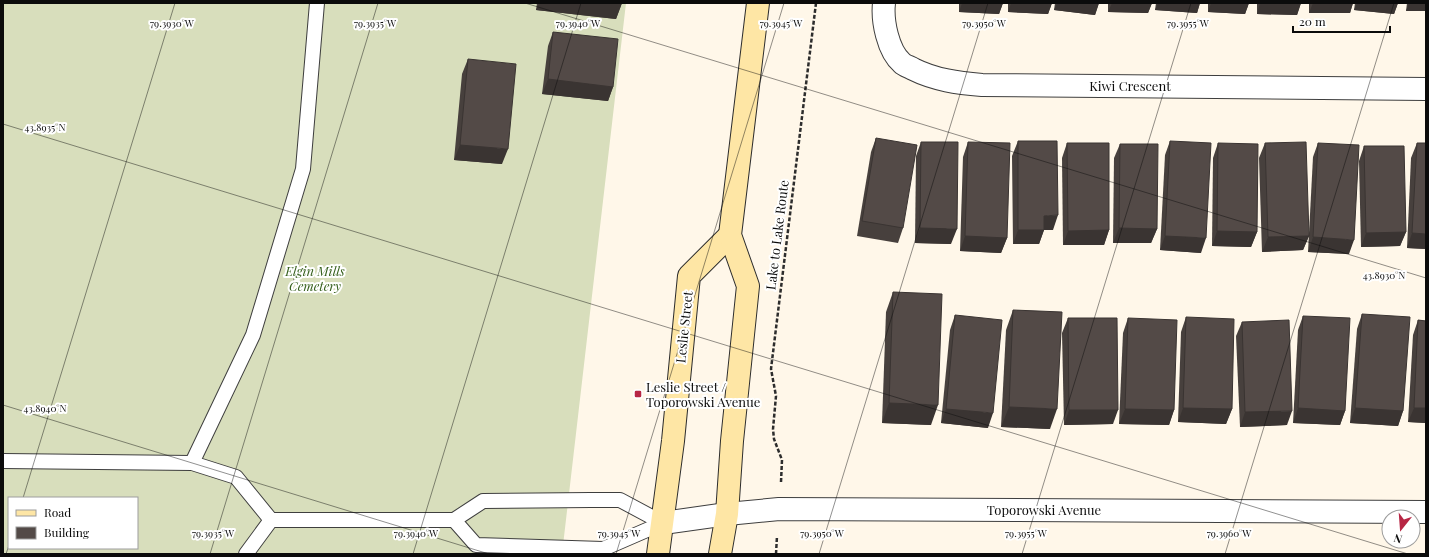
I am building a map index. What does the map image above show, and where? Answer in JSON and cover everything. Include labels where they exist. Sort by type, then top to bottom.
[{"type":"main road","points":[[720,554],[727,514],[748,286],[730,235],[758,3]]},
{"type":"main road","name":"Leslie Street","points":[[658,554],[673,442],[689,276],[730,235]]},
{"type":"street","name":"Kiwi Crescent","points":[[884,3],[884,24],[891,46],[902,63],[927,76],[954,83],[998,86],[1426,88]]},
{"type":"street","name":"Toporowski Avenue","points":[[663,523],[727,514],[779,509],[1426,512]]},
{"type":"lane","points":[[192,463],[252,335],[303,169],[317,3]]},
{"type":"lane","points":[[3,462],[192,463],[236,477],[271,520]]},
{"type":"lane","points":[[271,520],[454,520],[483,501],[620,500],[663,523]]},
{"type":"lane","points":[[246,554],[271,520]]},
{"type":"lane","points":[[454,520],[476,545],[603,549],[663,523]]},
{"type":"path","name":"Lake to Lake Route","points":[[782,468],[782,460],[774,440],[773,429],[776,396],[771,369],[816,3]]},
{"type":"green space","name":"Elgin Mills Cemetery","points":[[3,3],[626,3],[562,554],[3,554]]},
{"type":"building","points":[[553,32],[618,39],[613,87],[548,79]]},
{"type":"building","points":[[468,59],[516,64],[508,149],[460,145]]},
{"type":"building","points":[[876,138],[917,145],[903,228],[862,221]]},
{"type":"building","points":[[1018,141],[1057,141],[1058,215],[1044,216],[1044,230],[1018,230]]},
{"type":"building","points":[[1170,141],[1211,143],[1206,238],[1165,236]]},
{"type":"building","points":[[921,142],[958,142],[957,229],[920,228]]},
{"type":"building","points":[[968,142],[1010,143],[1007,238],[965,236]]},
{"type":"building","points":[[1306,142],[1309,236],[1268,237],[1265,143]]},
{"type":"building","points":[[1067,143],[1109,143],[1109,230],[1068,231]]},
{"type":"building","points":[[1218,143],[1258,144],[1257,232],[1217,231]]},
{"type":"building","points":[[1318,143],[1359,145],[1354,240],[1313,237]]},
{"type":"building","points":[[1417,143],[1426,143],[1426,234],[1412,233]]},
{"type":"building","points":[[1120,144],[1158,144],[1157,229],[1119,228]]},
{"type":"building","points":[[1364,146],[1404,146],[1406,232],[1366,233]]},
{"type":"building","points":[[893,292],[942,294],[938,405],[889,403]]},
{"type":"building","points":[[1013,310],[1062,312],[1057,409],[1009,407]]},
{"type":"building","points":[[1362,314],[1410,317],[1403,411],[1355,408]]},
{"type":"building","points":[[955,315],[1002,320],[993,413],[946,409]]},
{"type":"building","points":[[1303,316],[1350,318],[1345,411],[1298,408]]},
{"type":"building","points":[[1186,317],[1234,319],[1232,409],[1183,408]]},
{"type":"building","points":[[1068,318],[1117,318],[1118,410],[1069,410]]},
{"type":"building","points":[[1128,318],[1177,320],[1174,410],[1125,409]]},
{"type":"building","points":[[1289,320],[1292,411],[1245,412],[1242,322]]},
{"type":"building","points":[[1418,320],[1426,321],[1426,408],[1414,408]]},
{"type":"place","name":"Leslie Street / Toporowski Avenue","points":[[638,394]]}]
